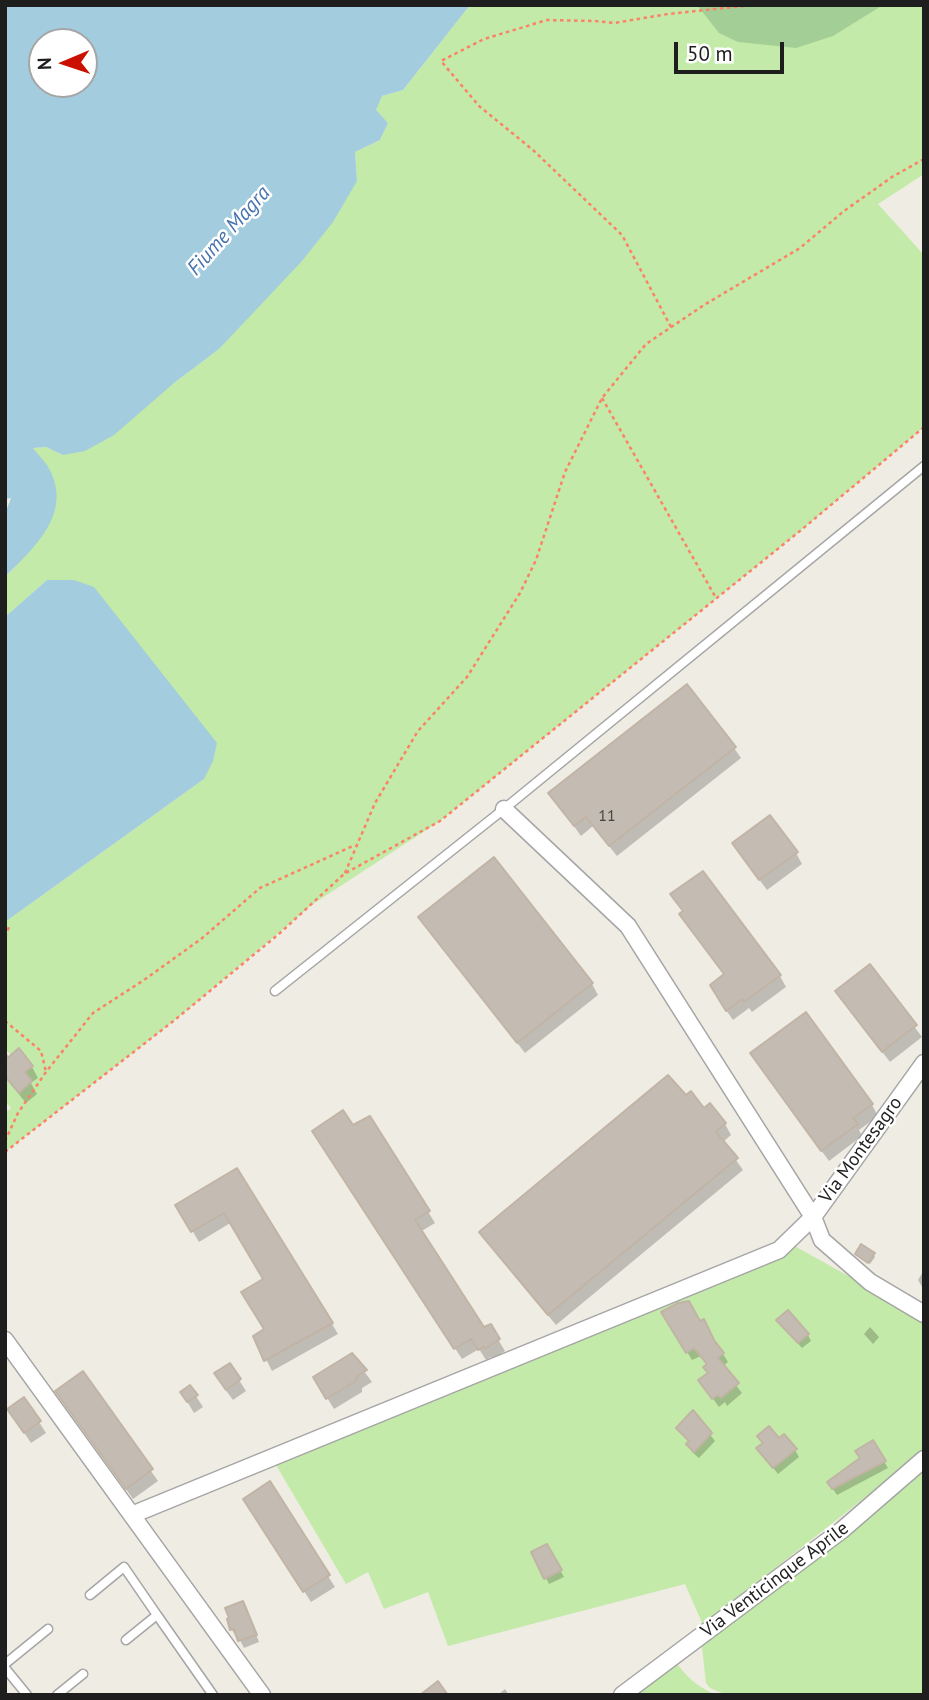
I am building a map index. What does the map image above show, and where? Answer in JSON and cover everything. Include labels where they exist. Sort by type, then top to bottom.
[{"type":"street","points":[[134,1514],[779,1250],[813,1217],[628,926],[504,808]]},
{"type":"street","name":"Via Montesagro","points":[[924,1063],[813,1217],[822,1240],[870,1282],[924,1314]]},
{"type":"street","points":[[5,1340],[134,1514],[262,1695]]},
{"type":"street","name":"Via Venticinque Aprile","points":[[622,1695],[842,1530],[924,1459]]},
{"type":"lane","points":[[275,991],[924,466]]},
{"type":"lane","points":[[90,1595],[124,1567],[213,1695]]},
{"type":"lane","points":[[126,1640],[157,1615]]},
{"type":"lane","points":[[27,1695],[5,1666],[48,1629]]},
{"type":"lane","points":[[57,1695],[83,1674]]},
{"type":"path","points":[[671,327],[622,236],[533,150],[479,106],[441,61],[484,39],[547,20],[614,23],[753,5]]},
{"type":"path","points":[[344,874],[375,803],[418,731],[467,677],[520,593],[536,559],[565,472],[602,398],[646,344],[800,248],[844,211],[892,177],[924,159]]},
{"type":"path","points":[[602,398],[716,598]]},
{"type":"path","points":[[5,1152],[186,1010],[279,933],[344,874],[440,821],[800,531],[924,427]]},
{"type":"path","points":[[5,1141],[18,1113],[46,1072],[93,1013],[201,939],[260,888],[355,845]]},
{"type":"path","points":[[5,937],[9,927]]},
{"type":"path","points":[[5,1021],[41,1051],[46,1072]]},
{"type":"green space","points":[[470,5],[924,5],[924,174],[878,204],[924,255],[924,427],[800,531],[440,821],[313,904],[176,1019],[5,1152],[5,1113],[11,1108],[5,1101],[5,1076],[19,1093],[32,1082],[25,1072],[33,1065],[19,1049],[11,1055],[5,1049],[5,922],[204,779],[47,580],[5,617],[5,577],[16,566],[32,448],[46,447],[63,455],[174,383],[219,349],[357,181],[355,152],[380,140],[388,123],[375,110],[382,96],[403,90]]},
{"type":"green space","points":[[697,5],[883,5],[833,36],[796,48],[738,42],[719,33]]},
{"type":"green space","points":[[782,1239],[924,1318],[924,1451],[703,1625],[685,1584],[448,1646],[428,1592],[384,1609],[368,1572],[346,1584],[276,1465]]},
{"type":"green space","points":[[924,1462],[924,1695],[727,1695],[710,1688],[706,1683],[701,1638]]},
{"type":"green space","points":[[674,1659],[692,1681],[717,1695],[627,1695]]},
{"type":"water","name":"Fiume Magra","points":[[5,5],[470,5],[403,90],[382,96],[376,110],[388,123],[380,140],[355,152],[357,181],[333,222],[302,261],[219,349],[174,383],[114,435],[85,451],[63,455],[46,447],[33,448],[47,465],[55,482],[57,498],[54,512],[39,540],[5,577],[5,514],[11,498],[5,499]]},
{"type":"water","points":[[47,580],[74,580],[94,587],[217,743],[213,761],[204,779],[5,922],[5,617]]},
{"type":"building","points":[[687,684],[736,747],[609,846],[586,817],[574,826],[548,793]]},
{"type":"building","points":[[770,815],[798,852],[759,880],[732,843]]},
{"type":"building","points":[[494,857],[593,983],[517,1043],[418,917]]},
{"type":"building","points":[[703,871],[781,975],[744,1002],[742,999],[726,1011],[710,985],[724,974],[679,914],[683,911],[670,894]]},
{"type":"building","points":[[870,964],[917,1025],[882,1052],[835,991]]},
{"type":"building","points":[[806,1012],[873,1104],[853,1118],[858,1124],[821,1151],[750,1053]]},
{"type":"building","points":[[19,1048],[33,1066],[25,1072],[32,1081],[19,1093],[5,1076],[5,1060]]},
{"type":"building","points":[[668,1075],[686,1095],[691,1091],[704,1108],[710,1103],[726,1123],[716,1132],[738,1158],[548,1315],[479,1232]]},
{"type":"building","points":[[343,1110],[353,1125],[370,1116],[430,1211],[415,1220],[484,1327],[491,1324],[500,1339],[485,1349],[484,1347],[478,1350],[471,1339],[454,1349],[312,1131]]},
{"type":"building","points":[[237,1168],[333,1323],[264,1361],[253,1336],[264,1329],[241,1292],[263,1279],[224,1213],[191,1232],[175,1205]]},
{"type":"building","points":[[861,1244],[875,1253],[868,1263],[855,1254]]},
{"type":"building","points":[[689,1301],[700,1321],[704,1319],[724,1353],[718,1358],[739,1383],[721,1398],[718,1395],[712,1399],[698,1380],[708,1373],[703,1367],[707,1364],[694,1348],[686,1353],[661,1312],[678,1303]]},
{"type":"building","points":[[788,1310],[809,1334],[798,1343],[776,1320]]},
{"type":"building","points":[[352,1353],[367,1370],[357,1376],[356,1381],[326,1399],[313,1377]]},
{"type":"building","points":[[230,1363],[241,1379],[226,1390],[214,1373]]},
{"type":"building","points":[[83,1371],[153,1469],[126,1489],[55,1391]]},
{"type":"building","points":[[190,1385],[198,1395],[187,1402],[180,1392]]},
{"type":"building","points":[[24,1397],[41,1421],[24,1433],[7,1409]]},
{"type":"building","points":[[693,1410],[712,1433],[694,1452],[686,1444],[689,1441],[676,1428]]},
{"type":"building","points":[[769,1426],[779,1438],[784,1434],[797,1449],[773,1468],[756,1448],[763,1443],[757,1436]]},
{"type":"building","points":[[873,1440],[886,1461],[832,1489],[827,1482],[860,1458],[855,1451]]},
{"type":"building","points":[[270,1481],[330,1575],[303,1592],[243,1499]]},
{"type":"building","points":[[547,1544],[562,1570],[544,1579],[531,1552]]},
{"type":"building","points":[[243,1601],[257,1635],[238,1641],[234,1629],[230,1630],[225,1608]]},
{"type":"building","points":[[438,1681],[448,1695],[420,1695]]}]
